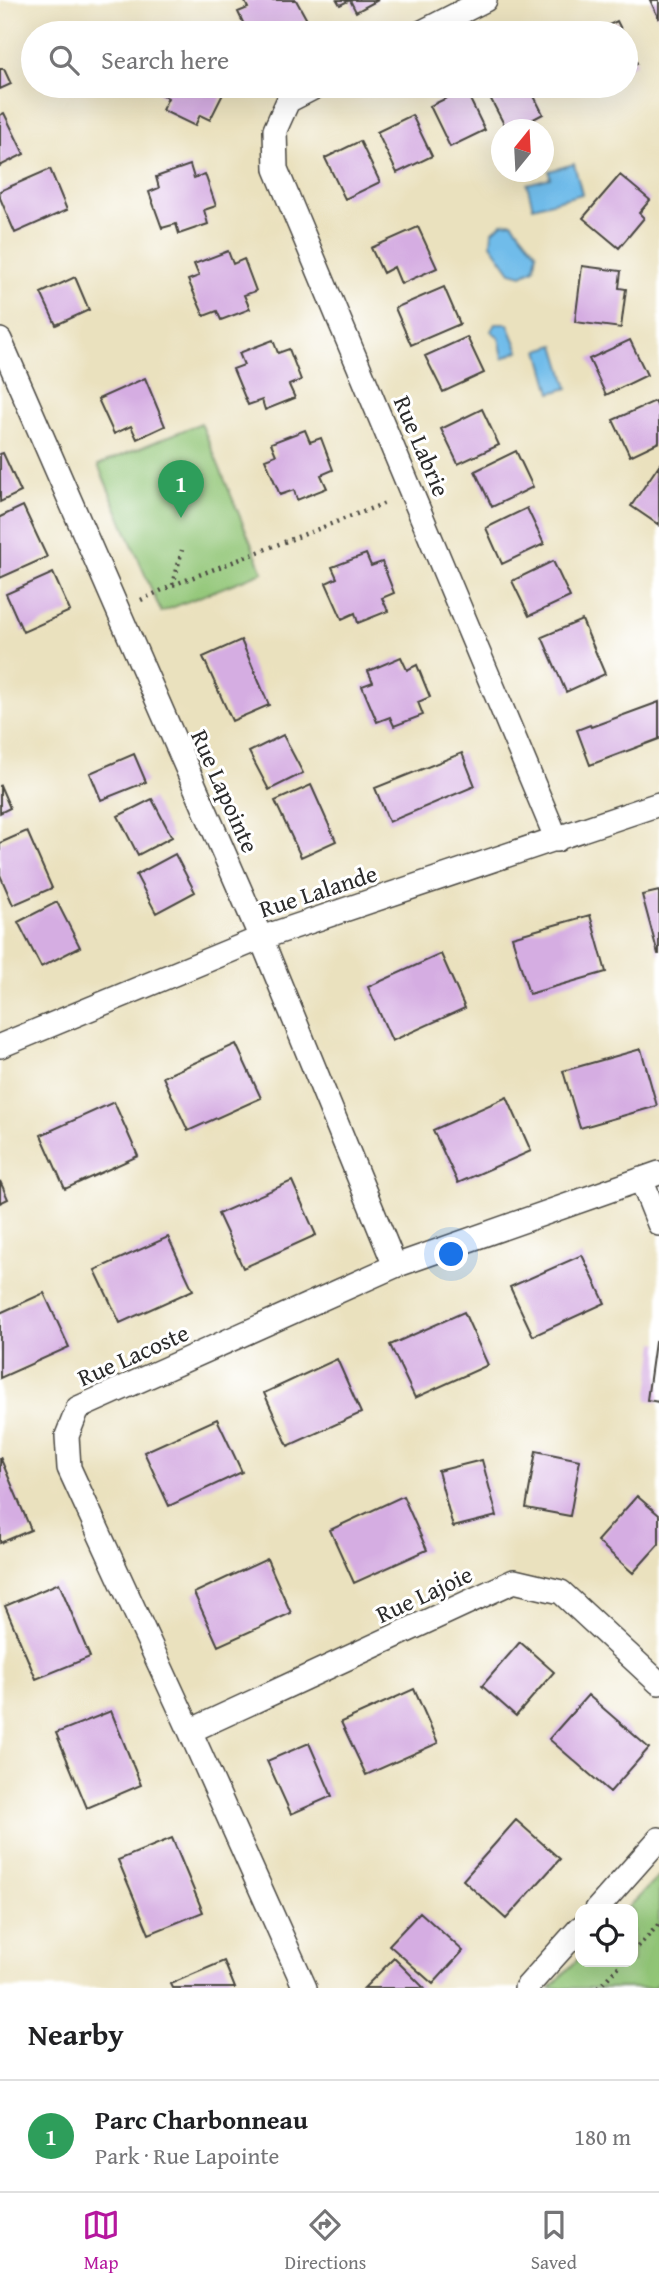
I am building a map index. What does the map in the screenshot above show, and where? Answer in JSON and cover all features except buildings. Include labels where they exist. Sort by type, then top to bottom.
[{"type":"street","points":[[444,21],[485,0]]},
{"type":"street","name":"Rue Labrie","points":[[294,98],[288,101],[275,130],[276,169],[557,839]]},
{"type":"street","name":"Rue Lapointe","points":[[0,340],[261,937],[396,1266]]},
{"type":"street","name":"Rue Lalande","points":[[0,1046],[261,937],[659,804]]},
{"type":"street","name":"Rue Lacoste","points":[[305,1988],[69,1468],[67,1436],[78,1408],[396,1266],[650,1176],[659,1224]]},
{"type":"street","name":"Rue Lajoie","points":[[190,1731],[514,1581],[561,1592],[659,1683]]},
{"type":"street","points":[[601,1904],[659,1839]]},
{"type":"street","points":[[526,1988],[575,1934]]},
{"type":"path","points":[[117,611],[173,585],[413,493]]},
{"type":"path","points":[[173,585],[182,550]]},
{"type":"path","points":[[638,1947],[659,1924]]},
{"type":"path","points":[[598,1988],[618,1967]]},
{"type":"green space","points":[[201,423],[263,572],[161,612],[98,465]]},
{"type":"green space","points":[[659,1876],[659,1982],[653,1988],[550,1988],[575,1962],[575,1967],[638,1967],[638,1904],[632,1904]]},
{"type":"water","points":[[574,164],[582,194],[533,207],[527,184],[554,182],[554,170]]},
{"type":"water","points":[[512,222],[537,253],[534,269],[522,275],[511,272],[491,244],[492,232],[502,223]]},
{"type":"water","points":[[495,324],[508,324],[519,351],[503,358],[499,337],[491,331]]},
{"type":"water","points":[[555,345],[568,388],[551,393],[539,350]]},
{"type":"place","name":"Parc Charbonneau","points":[[181,518]]}]
